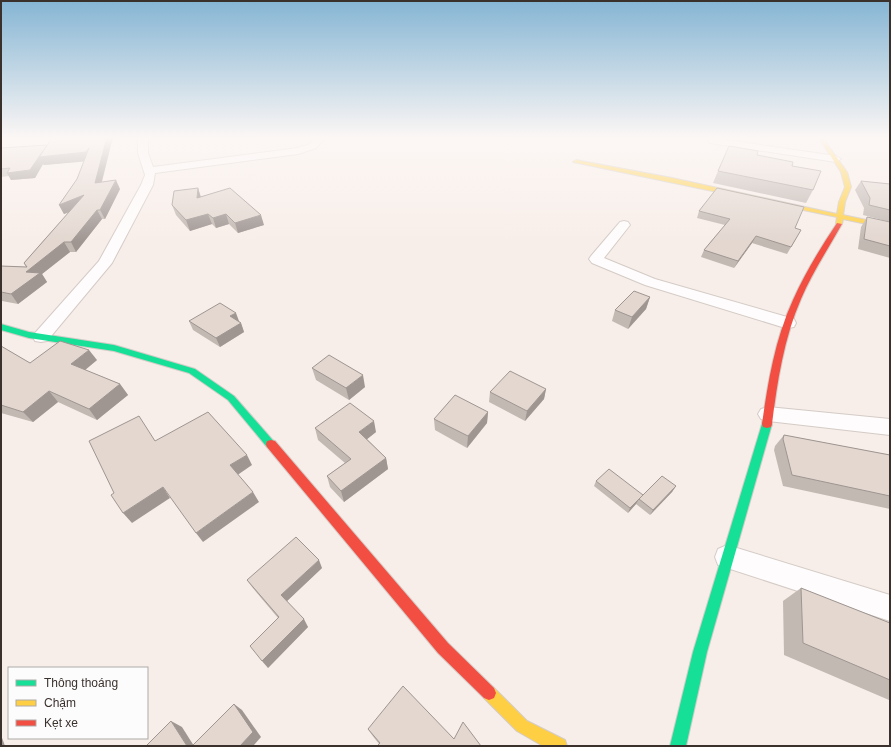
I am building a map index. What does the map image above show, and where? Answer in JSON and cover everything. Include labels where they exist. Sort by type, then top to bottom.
[{"type":"street","points":[[41,337],[105,263],[147,185],[150,175],[148,172]]},
{"type":"street","points":[[624,172],[890,227]]},
{"type":"street","points":[[678,746],[700,652],[754,468],[768,414],[773,376],[788,323],[802,288],[839,224],[842,202],[848,187],[844,172]]},
{"type":"street","points":[[624,225],[596,259],[597,260],[650,282],[788,323]]},
{"type":"street","points":[[1,327],[29,335],[114,348],[192,371],[230,398],[268,440],[443,648],[522,726],[559,746]]},
{"type":"street","points":[[768,414],[890,427]]},
{"type":"street","points":[[727,558],[890,608]]},
{"type":"building","points":[[80,172],[98,172],[95,183],[116,180],[100,210],[97,210],[71,242],[64,242],[26,272],[40,273],[11,294],[1,292],[1,266],[27,267],[24,263],[84,195],[59,205],[77,179]]},
{"type":"building","points":[[722,172],[821,172],[813,190]]},
{"type":"building","points":[[861,181],[890,184],[890,210],[869,205],[870,198]]},
{"type":"building","points":[[198,188],[197,198],[230,188],[261,215],[235,223],[226,214],[213,218],[208,214],[186,220],[172,205],[174,191]]},
{"type":"building","points":[[717,188],[804,207],[795,228],[801,230],[791,247],[756,236],[738,261],[704,250],[730,219],[699,211]]},
{"type":"building","points":[[867,217],[890,222],[890,246],[864,239]]},
{"type":"building","points":[[634,291],[650,297],[632,317],[615,310]]},
{"type":"building","points":[[220,303],[236,313],[230,316],[241,323],[216,338],[189,321]]},
{"type":"building","points":[[60,341],[89,350],[71,364],[120,384],[89,409],[49,391],[23,412],[1,405],[1,346],[30,363]]},
{"type":"building","points":[[329,355],[363,375],[346,388],[312,368]]},
{"type":"building","points":[[510,371],[546,389],[527,411],[490,392]]},
{"type":"building","points":[[455,395],[488,412],[468,436],[434,419]]},
{"type":"building","points":[[350,403],[374,421],[359,432],[386,458],[341,491],[327,476],[351,459],[315,428]]},
{"type":"building","points":[[208,412],[247,455],[230,465],[253,492],[196,533],[163,487],[123,513],[111,495],[114,493],[89,441],[139,416],[155,441]]},
{"type":"building","points":[[784,435],[890,455],[890,496],[792,475],[783,439]]},
{"type":"building","points":[[609,469],[643,495],[630,508],[596,481]]},
{"type":"building","points":[[662,476],[676,486],[653,510],[639,499]]},
{"type":"building","points":[[296,537],[319,560],[281,595],[304,619],[262,661],[250,646],[279,617],[247,580]]},
{"type":"building","points":[[801,588],[890,623],[890,680],[803,643]]},
{"type":"building","points":[[403,686],[454,739],[463,722],[481,746],[377,746],[380,743],[368,729]]},
{"type":"building","points":[[234,704],[253,732],[240,746],[192,746]]},
{"type":"building","points":[[171,721],[187,746],[146,746]]},
{"type":"traffic: fast","points":[[1,327],[29,335],[114,348],[192,371],[231,398],[271,444]]},
{"type":"traffic: fast","points":[[678,746],[700,652],[767,424]]},
{"type":"traffic: slow","points":[[629,172],[890,227]]},
{"type":"traffic: slow","points":[[839,224],[842,202],[848,187],[844,172]]},
{"type":"traffic: slow","points":[[489,693],[522,726],[559,746]]},
{"type":"traffic: jam","points":[[767,424],[776,367],[792,311],[807,278],[839,224]]},
{"type":"traffic: jam","points":[[271,444],[443,648],[489,693]]}]
